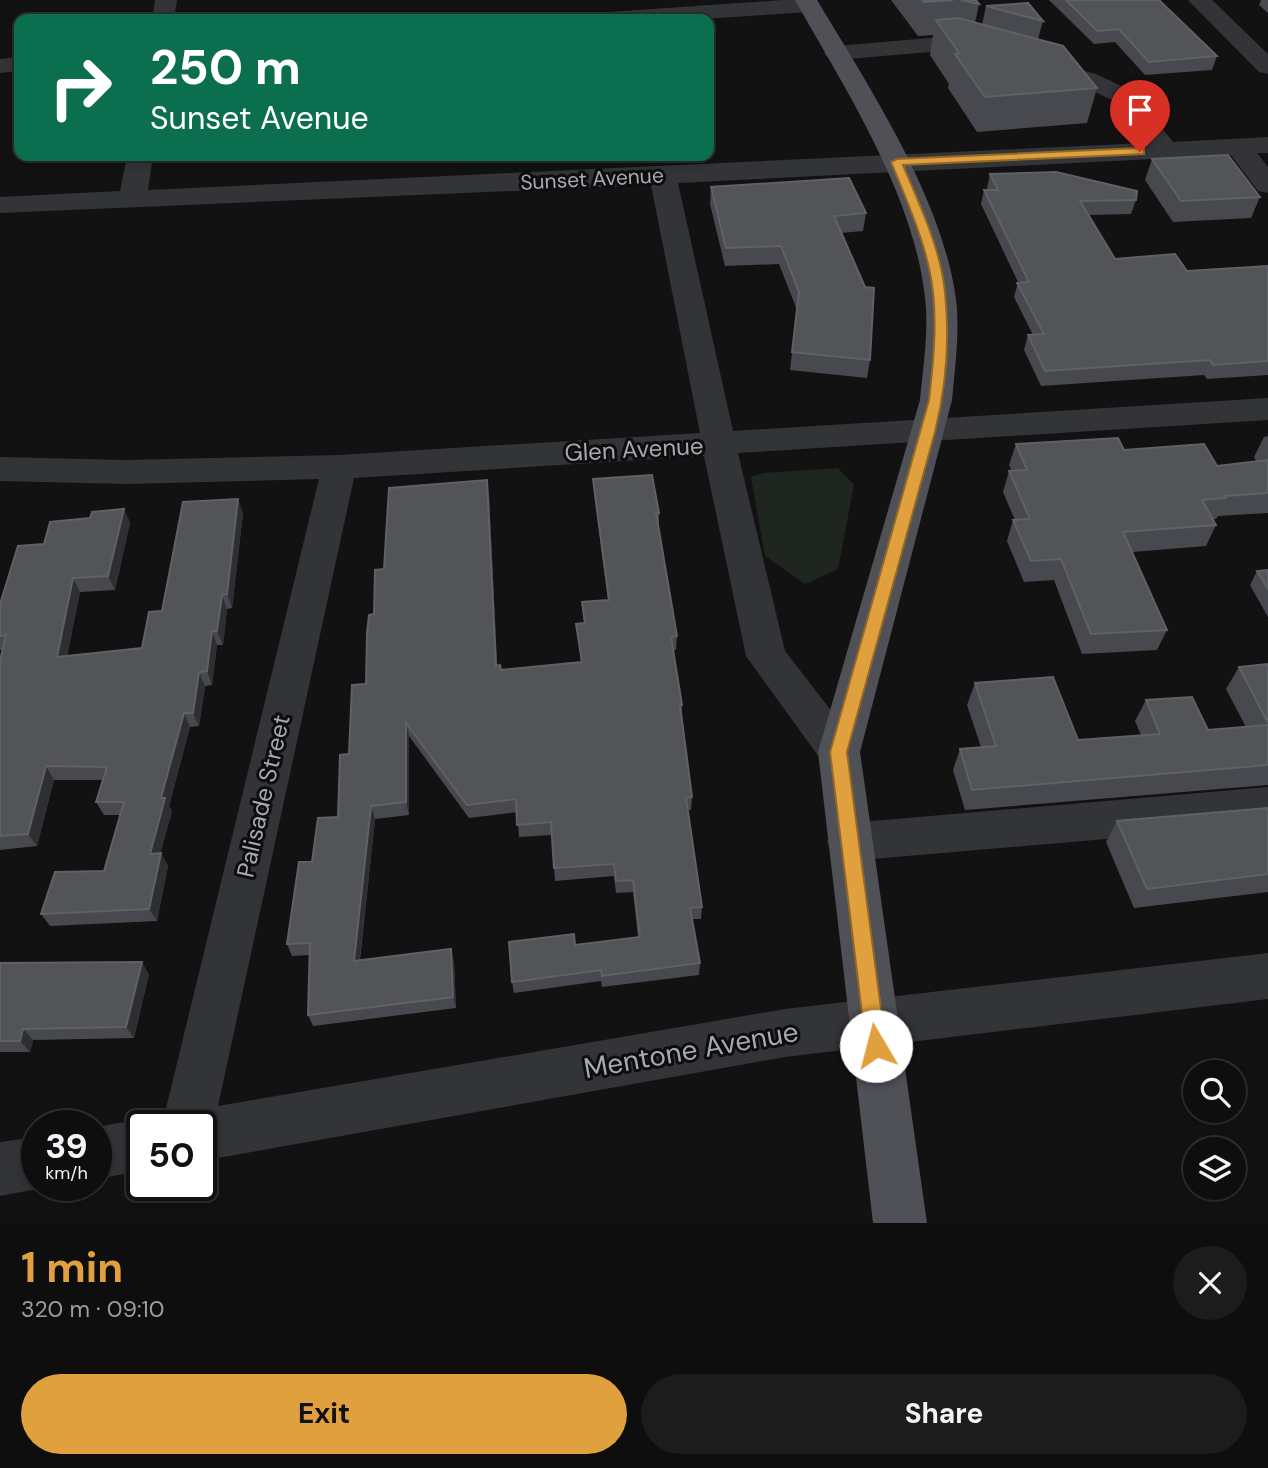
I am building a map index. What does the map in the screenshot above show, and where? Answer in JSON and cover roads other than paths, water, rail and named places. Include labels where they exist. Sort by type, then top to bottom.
[{"type":"main road","points":[[808,2],[897,162],[922,225],[939,292],[940,362],[936,400],[839,752],[900,1223]]},
{"type":"street","points":[[1199,0],[1205,0]]},
{"type":"street","points":[[1199,0],[1268,67]]},
{"type":"street","points":[[668,14],[808,2]]},
{"type":"street","points":[[836,53],[953,43],[1087,79],[1123,96],[1166,151]]},
{"type":"street","name":"Sunset Avenue","points":[[0,205],[663,176],[1268,145]]},
{"type":"street","points":[[1238,146],[1268,185]]},
{"type":"street","points":[[132,201],[139,161]]},
{"type":"street","points":[[663,176],[766,656],[839,752]]},
{"type":"street","name":"Glen Avenue","points":[[2,474],[339,467],[1268,409]]},
{"type":"street","name":"Palisade Street","points":[[191,1110],[339,467]]},
{"type":"street","points":[[849,842],[1268,806]]},
{"type":"street","name":"Mentone Avenue","points":[[217,1132],[771,1035],[1268,976]]},
{"type":"street","points":[[0,1169],[21,1166]]}]
